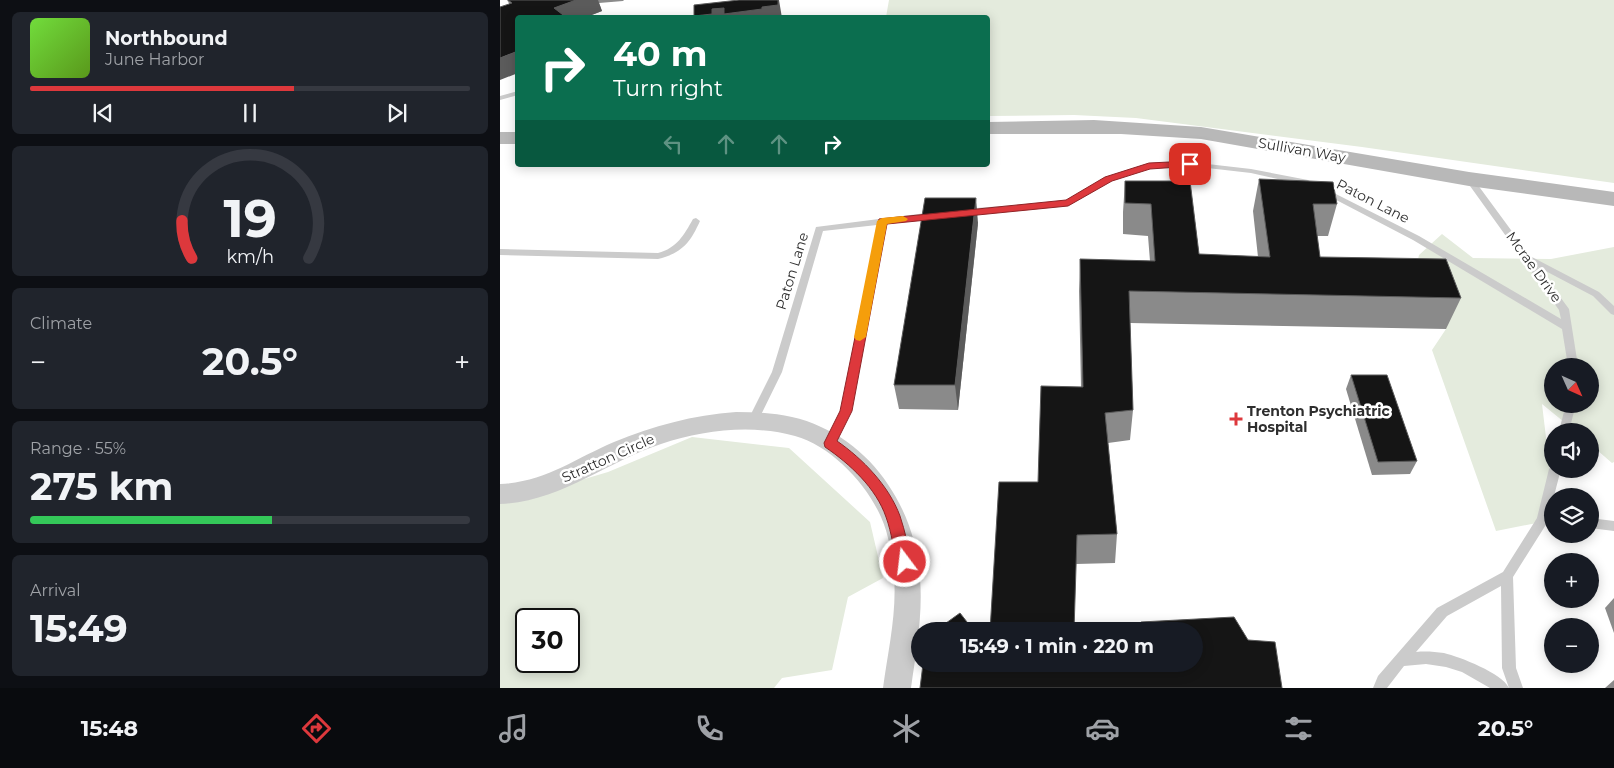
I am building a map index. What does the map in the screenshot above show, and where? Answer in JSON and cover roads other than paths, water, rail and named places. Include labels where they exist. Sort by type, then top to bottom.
[{"type":"main road","name":"Sullivan Way","points":[[990,128],[1123,126],[1165,129],[1470,179],[1614,199]]},
{"type":"main road","points":[[500,138],[515,138]]},
{"type":"street","name":"Stratton Circle","points":[[500,494],[510,494],[540,487],[636,443],[688,426],[753,420],[797,427],[830,443],[850,457],[876,486],[892,515],[905,562],[907,608],[897,688]]},
{"type":"lane","points":[[500,98],[515,94]]},
{"type":"lane","name":"Paton Lane","points":[[950,213],[1068,203],[1108,179],[1149,166],[1190,164],[1251,171],[1309,184],[1416,238],[1566,327]]},
{"type":"lane","name":"Mcrae Drive","points":[[1470,179],[1564,309],[1571,358]]},
{"type":"lane","name":"Paton Lane","points":[[753,420],[777,372],[820,229],[941,214]]},
{"type":"lane","points":[[500,252],[658,256],[668,254],[680,247],[688,239],[696,221]]},
{"type":"lane","points":[[830,443],[846,411],[882,221]]},
{"type":"lane","points":[[1528,257],[1596,294],[1614,312]]},
{"type":"lane","points":[[1599,524],[1614,526]]},
{"type":"lane","points":[[1380,688],[1442,612],[1507,576],[1544,525]]},
{"type":"lane","points":[[1507,576],[1509,668],[1516,688]]},
{"type":"lane","points":[[1402,660],[1427,657],[1449,662],[1484,675],[1502,688]]},
{"type":"place","name":"Trenton Psychiatric Hospital","points":[[1236,419]]}]
